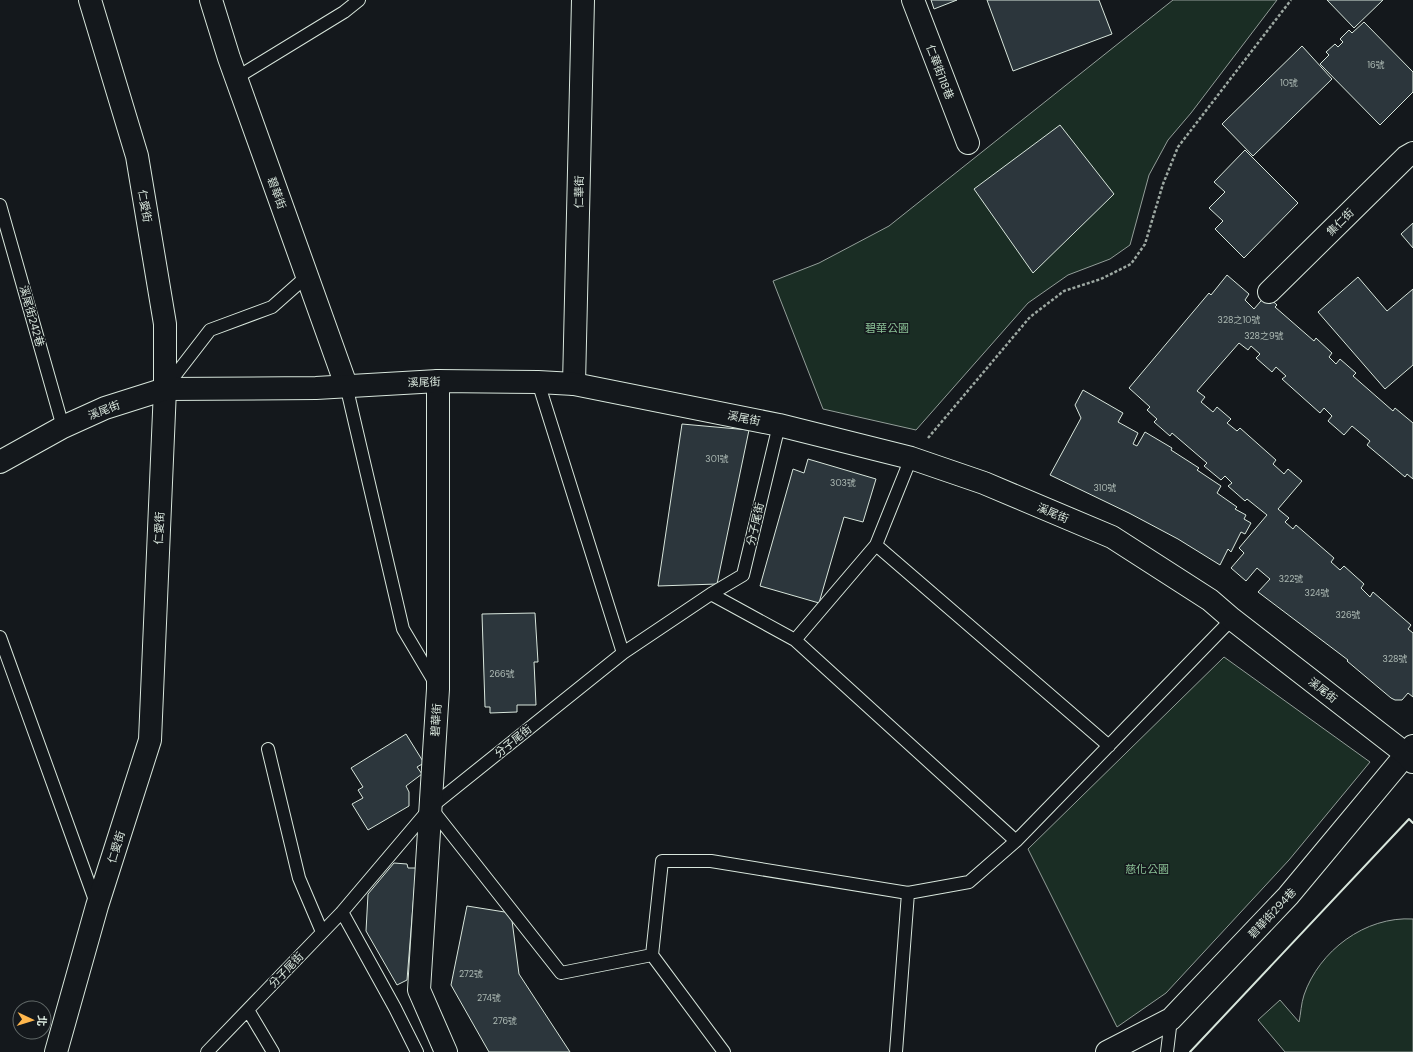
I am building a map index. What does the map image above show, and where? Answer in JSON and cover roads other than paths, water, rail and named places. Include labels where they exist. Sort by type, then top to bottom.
[{"type":"street","name":"仁愛街","points":[[56,1052],[98,906],[150,740],[165,389],[165,324],[137,156],[90,0]]},
{"type":"street","name":"碧華街","points":[[211,0],[236,78],[346,386]]},
{"type":"street","name":"仁華街","points":[[574,384],[583,0]]},
{"type":"street","name":"仁華街118巷","points":[[913,0],[968,144]]},
{"type":"street","name":"集仁街","points":[[1269,292],[1406,157],[1413,153]]},
{"type":"street","name":"溪尾街","points":[[0,462],[63,427],[105,408],[165,389],[316,388],[438,381],[538,382],[574,384],[779,425],[911,458],[984,483],[1112,537],[1210,600],[1232,619],[1410,754]]},
{"type":"street","name":"碧華街","points":[[438,381],[438,689],[419,990],[446,1052]]},
{"type":"street","name":"碧華街294巷","points":[[1107,1052],[1171,1019],[1288,896],[1410,754]]},
{"type":"lane","points":[[236,78],[344,12],[359,0]]},
{"type":"lane","name":"溪尾街242巷","points":[[0,204],[63,427]]},
{"type":"lane","points":[[165,389],[210,330],[272,307],[307,276]]},
{"type":"lane","points":[[538,382],[623,653]]},
{"type":"lane","points":[[346,386],[403,629],[438,689]]},
{"type":"lane","name":"分子尾街","points":[[207,1052],[342,912],[431,807],[623,653],[711,594],[743,575],[779,425]]},
{"type":"lane","points":[[795,640],[876,545],[911,458]]},
{"type":"lane","points":[[876,545],[1109,746]]},
{"type":"lane","points":[[711,594],[795,640],[1016,841]]},
{"type":"lane","points":[[724,1052],[652,955],[662,862],[712,861],[908,893],[969,882],[1016,841],[1232,619]]},
{"type":"lane","points":[[0,637],[98,906]]},
{"type":"lane","points":[[268,749],[299,878],[322,932]]},
{"type":"lane","points":[[431,807],[561,973],[652,955]]},
{"type":"lane","points":[[896,1052],[908,893]]},
{"type":"lane","points":[[342,912],[395,1008],[416,1052]]},
{"type":"lane","points":[[248,1010],[273,1052]]},
{"type":"lane","points":[[1167,1052],[1171,1019]]},
{"type":"park label","name":"碧華公園","points":[[887,328]]},
{"type":"park label","name":"慈化公園","points":[[1147,869]]}]
